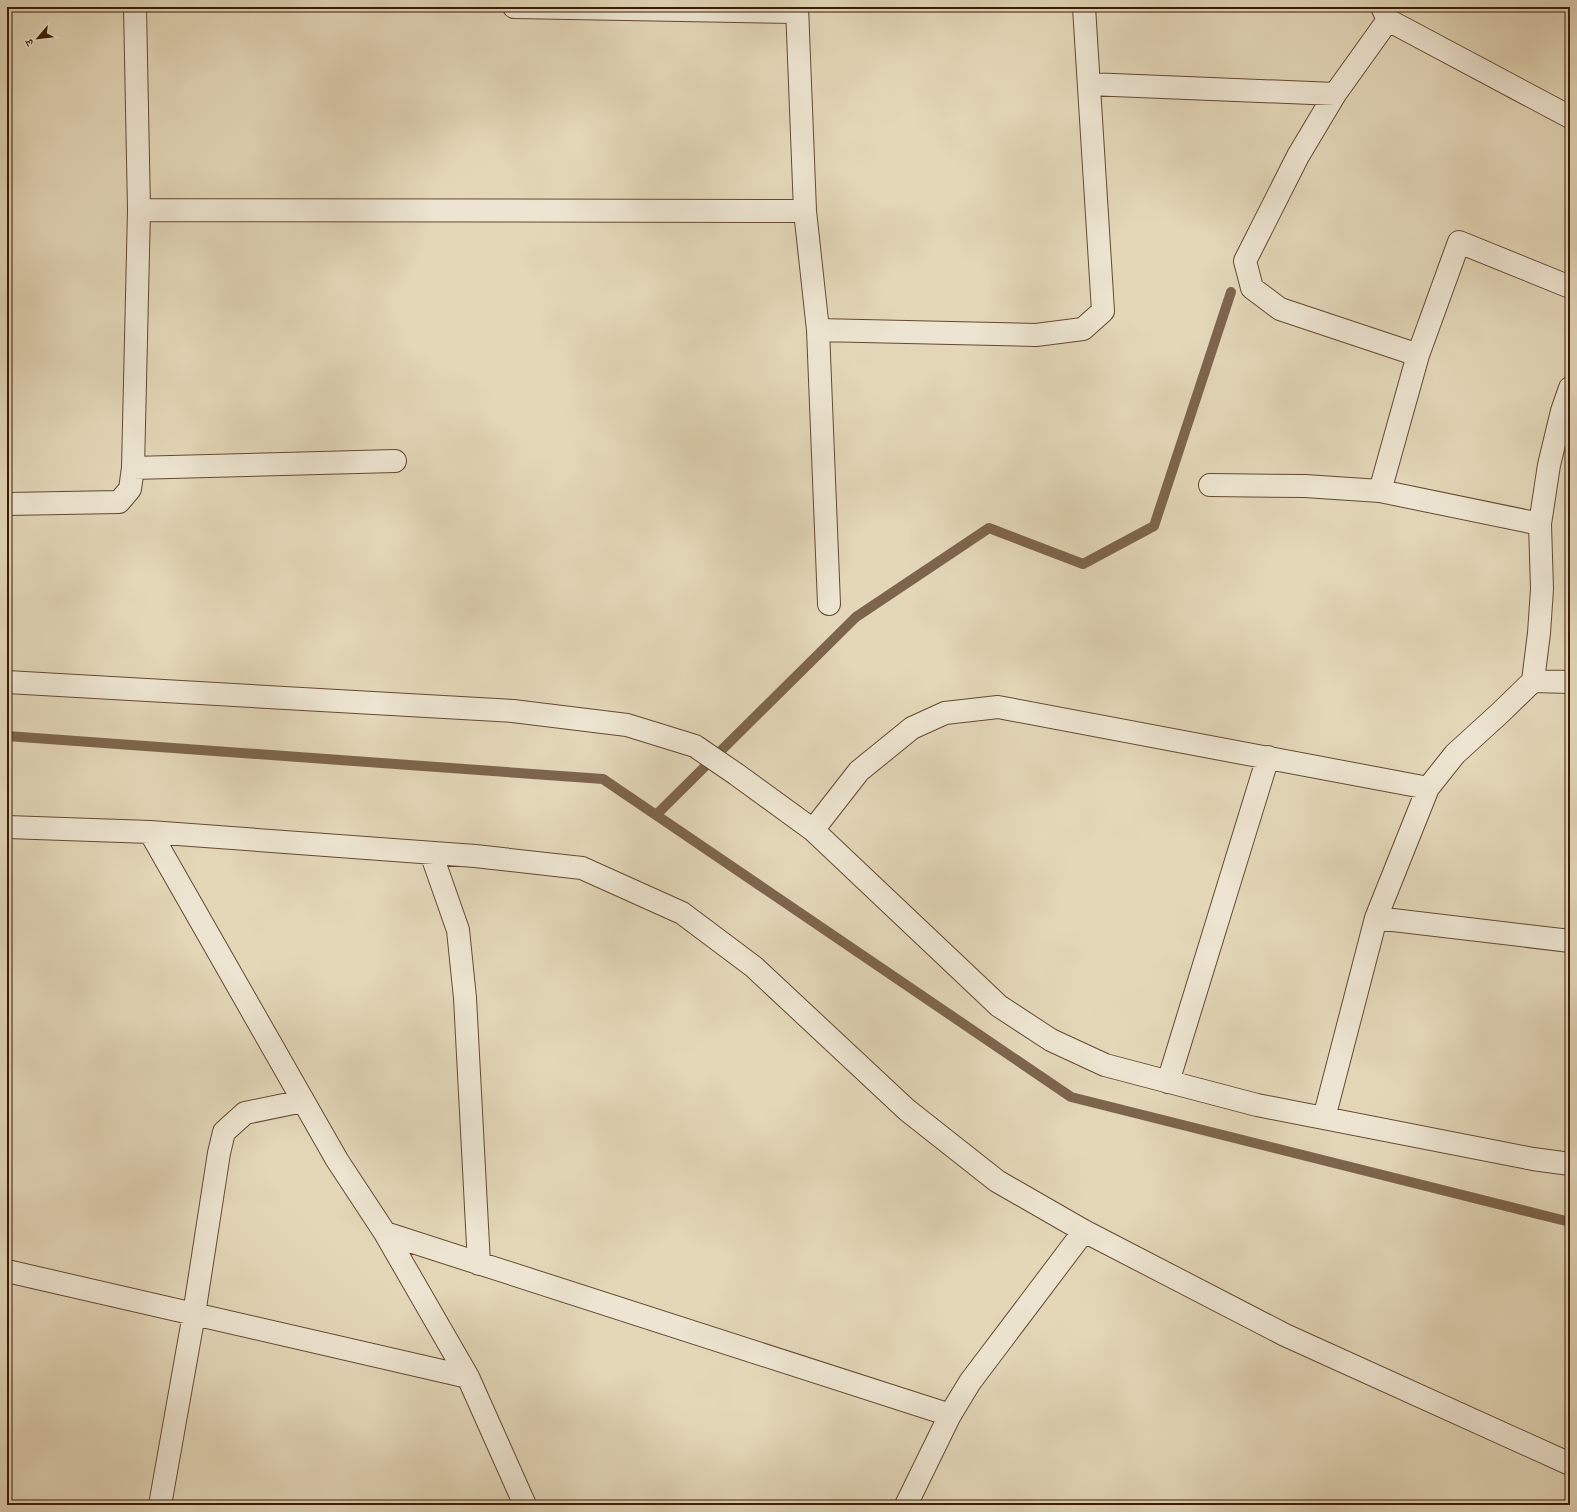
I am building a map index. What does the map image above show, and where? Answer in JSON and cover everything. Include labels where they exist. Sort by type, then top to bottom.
[{"type":"street","points":[[7,504],[119,502],[130,489],[133,468],[139,210],[135,7]]},
{"type":"street","points":[[514,7],[797,9],[805,210],[818,330],[829,604]]},
{"type":"street","points":[[818,330],[1036,335],[1083,329],[1103,312],[1084,7]]},
{"type":"street","points":[[1418,354],[1280,309],[1252,288],[1245,261],[1298,156],[1385,13],[1570,117]]},
{"type":"street","points":[[1089,84],[1335,94]]},
{"type":"street","points":[[139,210],[805,210]]},
{"type":"street","points":[[1380,491],[1418,354],[1458,242],[1570,287]]},
{"type":"street","points":[[1324,1118],[1376,918],[1428,788],[1454,754],[1533,681],[1539,633],[1542,589],[1540,524],[1549,465],[1562,411],[1570,388]]},
{"type":"street","points":[[133,468],[395,461]]},
{"type":"street","points":[[1210,485],[1304,486],[1380,491],[1540,524]]},
{"type":"street","points":[[1533,681],[1570,682]]},
{"type":"street","points":[[7,682],[513,711],[627,725],[695,746],[813,830],[999,1006],[1051,1040],[1105,1065],[1257,1105],[1533,1159],[1570,1164]]},
{"type":"street","points":[[813,830],[859,771],[912,728],[945,713],[998,707],[1428,788]]},
{"type":"street","points":[[1168,1082],[1268,757]]},
{"type":"street","points":[[7,827],[150,832],[431,853],[582,868],[682,913],[754,967],[907,1110],[997,1182],[1084,1231],[1285,1335],[1570,1464]]},
{"type":"street","points":[[150,832],[337,1160],[385,1233],[468,1377],[525,1505]]},
{"type":"street","points":[[431,853],[458,930],[465,998],[480,1264]]},
{"type":"street","points":[[1376,918],[1570,941]]},
{"type":"street","points":[[160,1505],[194,1314],[219,1153],[224,1132],[245,1113],[304,1101]]},
{"type":"street","points":[[906,1505],[950,1415],[970,1382],[1084,1231]]},
{"type":"street","points":[[385,1233],[950,1415]]},
{"type":"street","points":[[7,1271],[468,1377]]},
{"type":"waterway","points":[[656,815],[856,617],[989,528],[1083,564],[1154,526],[1231,292]]},
{"type":"waterway","points":[[7,736],[603,779],[1071,1097],[1570,1222]]}]
